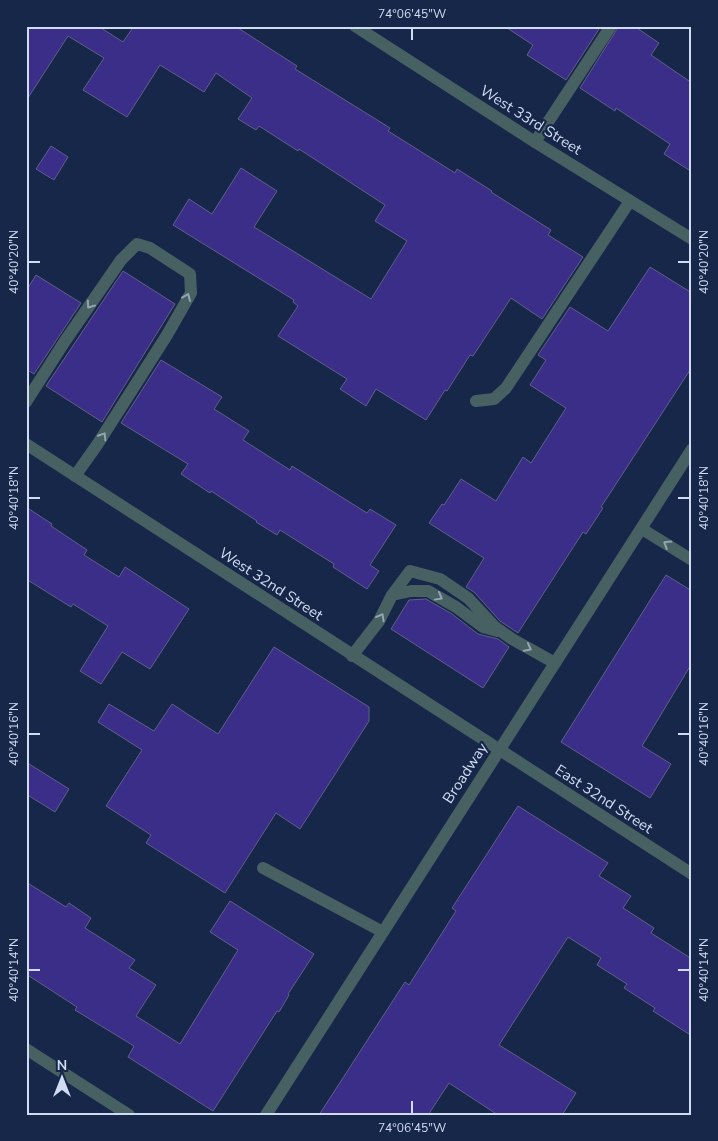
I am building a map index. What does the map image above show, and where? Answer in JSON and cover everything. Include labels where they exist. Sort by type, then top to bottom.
[{"type":"street","name":"West 33rd Street","points":[[355,26],[534,142],[692,239]]},
{"type":"street","points":[[534,142],[611,26]]},
{"type":"street","points":[[476,401],[494,399],[506,388],[630,201]]},
{"type":"street","points":[[26,402],[64,341],[121,260],[137,244],[150,248],[190,274],[190,293],[167,335],[75,476]]},
{"type":"street","name":"West 32nd Street","points":[[26,444],[498,750]]},
{"type":"street","name":"Broadway","points":[[266,1115],[692,449]]},
{"type":"street","points":[[642,529],[692,560]]},
{"type":"street","points":[[352,656],[379,621],[392,595],[410,571],[440,579],[468,598],[495,627],[555,663]]},
{"type":"street","points":[[392,595],[411,590],[428,591],[483,627],[502,632]]},
{"type":"street","name":"East 32nd Street","points":[[498,750],[692,874]]},
{"type":"street","points":[[263,868],[383,932]]},
{"type":"street","points":[[26,1049],[129,1115]]},
{"type":"building","points":[[26,26],[98,26],[123,42],[134,26],[235,26],[297,66],[295,69],[390,128],[388,131],[455,173],[457,169],[551,230],[548,235],[583,257],[542,319],[511,298],[473,356],[470,355],[426,420],[376,389],[366,406],[340,389],[347,379],[278,336],[298,306],[293,302],[294,300],[173,225],[189,199],[212,214],[241,168],[277,191],[254,227],[371,299],[407,241],[375,221],[385,205],[299,149],[298,151],[259,126],[256,130],[238,119],[252,98],[216,73],[204,92],[160,65],[127,117],[83,90],[104,58],[68,36],[26,101]]},
{"type":"building","points":[[504,26],[601,26],[566,80],[527,55],[533,45]]},
{"type":"building","points":[[619,26],[634,26],[659,43],[651,55],[692,83],[692,172],[664,154],[670,144],[616,108],[615,111],[580,88]]},
{"type":"building","points":[[51,146],[68,157],[54,180],[36,169]]},
{"type":"building","points":[[650,267],[692,293],[692,367],[601,507],[603,508],[586,534],[583,532],[518,633],[500,621],[474,592],[466,587],[484,558],[429,523],[442,504],[444,505],[461,479],[496,501],[523,457],[531,463],[566,408],[530,385],[546,360],[538,355],[570,307],[608,331]]},
{"type":"building","points":[[123,271],[175,304],[102,422],[46,386]]},
{"type":"building","points":[[36,275],[81,303],[34,374],[26,369],[26,291]]},
{"type":"building","points":[[161,360],[222,397],[214,409],[249,431],[243,440],[290,470],[292,466],[367,513],[370,509],[396,525],[370,565],[379,571],[367,589],[333,567],[334,564],[280,530],[277,535],[211,491],[210,493],[181,474],[188,464],[121,423]]},
{"type":"building","points":[[26,507],[87,550],[84,555],[119,577],[125,567],[189,609],[150,669],[122,652],[101,684],[80,671],[108,626],[73,604],[71,607],[26,579]]},
{"type":"building","points":[[666,575],[692,591],[692,663],[642,746],[671,764],[650,798],[561,742]]},
{"type":"building","points":[[426,599],[452,614],[478,634],[498,639],[509,647],[483,688],[391,629],[409,600]]},
{"type":"building","points":[[274,647],[369,707],[369,721],[300,829],[276,813],[225,893],[146,843],[151,835],[106,806],[142,750],[98,722],[109,704],[154,731],[172,704],[218,734]]},
{"type":"building","points":[[26,762],[69,789],[55,812],[26,794]]},
{"type":"building","points":[[518,806],[608,863],[599,876],[631,896],[623,908],[654,928],[651,933],[692,959],[692,1036],[653,1011],[655,1008],[624,988],[627,984],[597,965],[601,958],[568,937],[499,1045],[576,1093],[562,1115],[498,1115],[449,1083],[428,1115],[319,1115],[405,982],[409,985],[456,911],[452,908]]},
{"type":"building","points":[[26,882],[66,907],[69,903],[91,918],[85,928],[135,960],[129,968],[156,985],[136,1016],[180,1044],[238,950],[210,932],[230,901],[314,954],[288,994],[279,1012],[277,1011],[213,1111],[128,1057],[134,1046],[75,1010],[77,1007],[26,974]]}]
